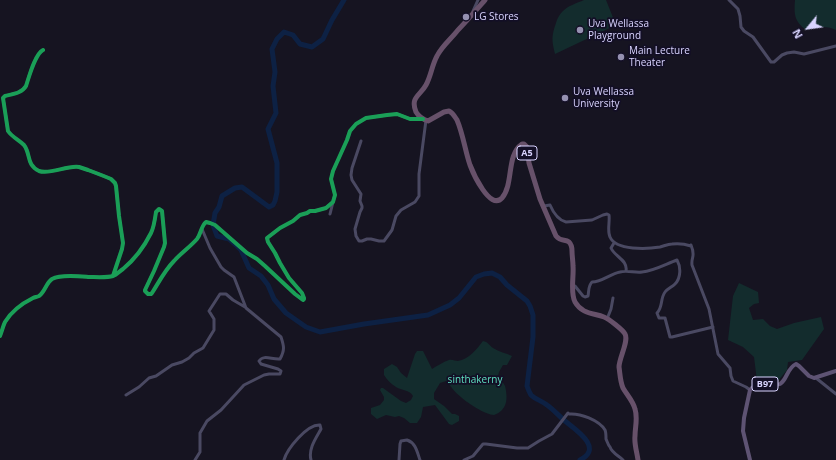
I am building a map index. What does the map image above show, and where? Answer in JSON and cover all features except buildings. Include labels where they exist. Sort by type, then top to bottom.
[{"type":"highway","points":[[424,120],[419,117],[414,105],[414,100],[425,86],[436,57],[446,43],[485,0]]},
{"type":"highway","name":"A5","points":[[424,120],[431,120],[447,111],[453,114],[457,121],[470,165],[485,193],[494,200],[498,201],[502,198],[506,191],[516,149],[522,144],[527,147],[529,163],[540,199],[556,236],[558,239],[568,241],[571,244],[574,266],[573,294],[575,301],[578,306],[585,311],[607,318],[626,336],[619,366],[622,386],[635,408],[636,418],[634,437],[638,460]]},
{"type":"main road","name":"B97","points":[[750,460],[744,431],[744,418],[750,390],[754,386],[761,384],[780,384],[792,366],[796,364],[810,377],[816,378]]},
{"type":"main road","points":[[816,378],[836,371]]},
{"type":"street","points":[[471,16],[478,0]]},
{"type":"street","points":[[729,0],[738,9],[741,27],[752,36],[771,62],[774,62],[782,55],[787,53],[794,52],[804,54],[836,46]]},
{"type":"street","points":[[43,50],[40,51],[36,58],[24,89],[3,98],[8,131],[24,145],[29,162],[39,171],[47,172],[79,167],[111,179],[115,183],[123,243],[113,276]]},
{"type":"street","points":[[330,214],[335,195],[331,179],[332,171],[348,140],[350,131],[356,124],[366,118],[397,114],[410,119],[424,120],[419,174],[419,196],[415,202],[401,210],[396,216],[392,230],[384,241],[367,239],[362,242],[360,241],[356,236],[355,229],[362,208],[360,201],[361,194],[352,180],[351,175],[361,142]]},
{"type":"street","points":[[0,336],[6,321],[11,315],[24,303],[40,295],[52,279],[63,276],[113,276],[135,258],[140,251],[151,233],[156,212],[158,210],[162,211],[165,243],[145,290],[148,294],[151,294],[167,268],[174,260],[198,238],[203,224],[206,222],[215,225],[247,253],[266,266],[303,300],[304,298],[289,278],[267,238],[300,215],[310,211],[326,208],[333,202]]},
{"type":"street","points":[[544,206],[550,205],[552,211],[566,222],[592,220],[606,214],[609,216],[609,237],[614,243],[622,246],[646,248],[662,247],[678,243],[691,246],[694,252],[692,265],[710,309],[718,354],[730,368],[733,381],[750,390]]},
{"type":"street","points":[[202,229],[210,248],[221,267],[234,277],[246,308]]},
{"type":"street","points":[[614,243],[611,248],[626,265],[626,272]]},
{"type":"street","points":[[573,286],[575,286],[585,297],[588,296],[589,287],[592,282],[597,282],[613,273],[622,271],[641,273],[677,260],[680,264],[677,281],[665,292],[662,299],[661,310],[657,313],[658,318],[666,319],[670,337],[713,328]]},
{"type":"street","points":[[126,395],[139,387],[149,378],[156,376],[172,365],[190,358],[194,353],[203,348],[214,330],[214,319],[209,310],[220,294],[226,294],[246,308],[281,337],[283,343],[283,353],[280,359],[263,358],[259,361],[261,364],[280,370],[281,373],[264,375],[244,385],[221,410],[207,421],[200,433],[200,452],[195,460]]},
{"type":"street","points":[[607,318],[611,309],[613,298]]},
{"type":"street","points":[[816,378],[836,394]]},
{"type":"street","points":[[464,460],[473,456],[483,444],[528,448],[550,436],[568,413],[583,416],[599,423],[606,431],[606,439],[610,447],[623,460]]},
{"type":"street","points":[[284,460],[287,451],[292,445],[312,427],[320,425],[321,428],[311,448],[311,460]]},
{"type":"street","points":[[399,460],[400,444],[401,442],[407,440],[414,444],[420,460]]},
{"type":"green space","name":"Uva Wellassa Playground","points":[[584,0],[606,0],[616,25],[555,54],[553,36],[558,17],[567,8]]},
{"type":"green space","points":[[795,0],[836,0],[836,30],[829,27],[821,27],[806,30],[797,20]]},
{"type":"green space","points":[[739,283],[758,292],[759,303],[754,304],[749,308],[753,320],[763,319],[770,326],[777,329],[794,323],[821,317],[824,329],[802,360],[788,362],[787,370],[777,382],[757,381],[754,357],[743,347],[728,340],[733,296]]},
{"type":"green space","name":"sinthakerny","points":[[483,341],[493,348],[512,356],[507,365],[503,365],[498,376],[505,386],[507,396],[504,408],[498,413],[494,415],[477,408],[459,395],[446,381],[440,383],[434,393],[434,399],[452,414],[459,416],[459,421],[452,425],[449,424],[435,405],[423,407],[421,417],[417,423],[410,423],[399,416],[395,417],[386,415],[377,419],[371,414],[371,408],[380,405],[384,400],[380,390],[381,388],[406,403],[411,400],[413,396],[410,392],[398,388],[386,379],[384,369],[392,364],[397,367],[407,378],[417,351],[423,351],[432,369],[449,360],[458,361],[466,358]]},
{"type":"waterway","points":[[344,0],[323,39],[312,47],[300,44],[293,35],[284,32],[277,39],[272,49],[275,72],[273,86],[276,113],[268,129],[277,163],[277,192],[275,201],[273,205],[269,207],[242,187],[235,188],[222,196],[219,207],[215,213],[213,225],[217,236],[229,239],[241,250],[249,268],[261,276],[268,285],[274,299],[286,313],[306,327],[320,332],[428,315],[450,305],[459,298],[476,277],[492,273],[500,277],[507,285],[527,301],[533,315],[533,337],[527,386],[531,395],[550,407],[586,439],[589,445],[589,450],[587,455],[580,460]]},
{"type":"cycle path","points":[[43,50],[37,56],[26,86],[20,92],[5,96],[3,98],[8,131],[24,145],[30,163],[39,171],[48,172],[69,167],[79,167],[111,179],[115,183],[123,243],[113,276]]},
{"type":"cycle path","points":[[0,336],[5,322],[10,315],[25,302],[39,296],[52,279],[65,276],[110,277],[123,269],[135,257],[145,243],[151,233],[156,212],[159,209],[162,211],[165,243],[145,290],[148,294],[152,293],[162,276],[171,265],[197,239],[206,222],[215,225],[247,253],[257,259],[303,300],[304,298],[302,293],[289,278],[267,238],[300,215],[310,211],[326,208],[333,202],[335,195],[331,179],[333,171],[350,131],[356,124],[366,118],[397,114],[410,119],[423,119]]},
{"type":"place","name":"LG Stores","points":[[466,17]]},
{"type":"place","name":"Uva Wellassa Playground","points":[[580,30]]},
{"type":"place","name":"Main Lecture Theater","points":[[621,57]]},
{"type":"place","name":"Uva Wellassa University","points":[[565,98]]}]
